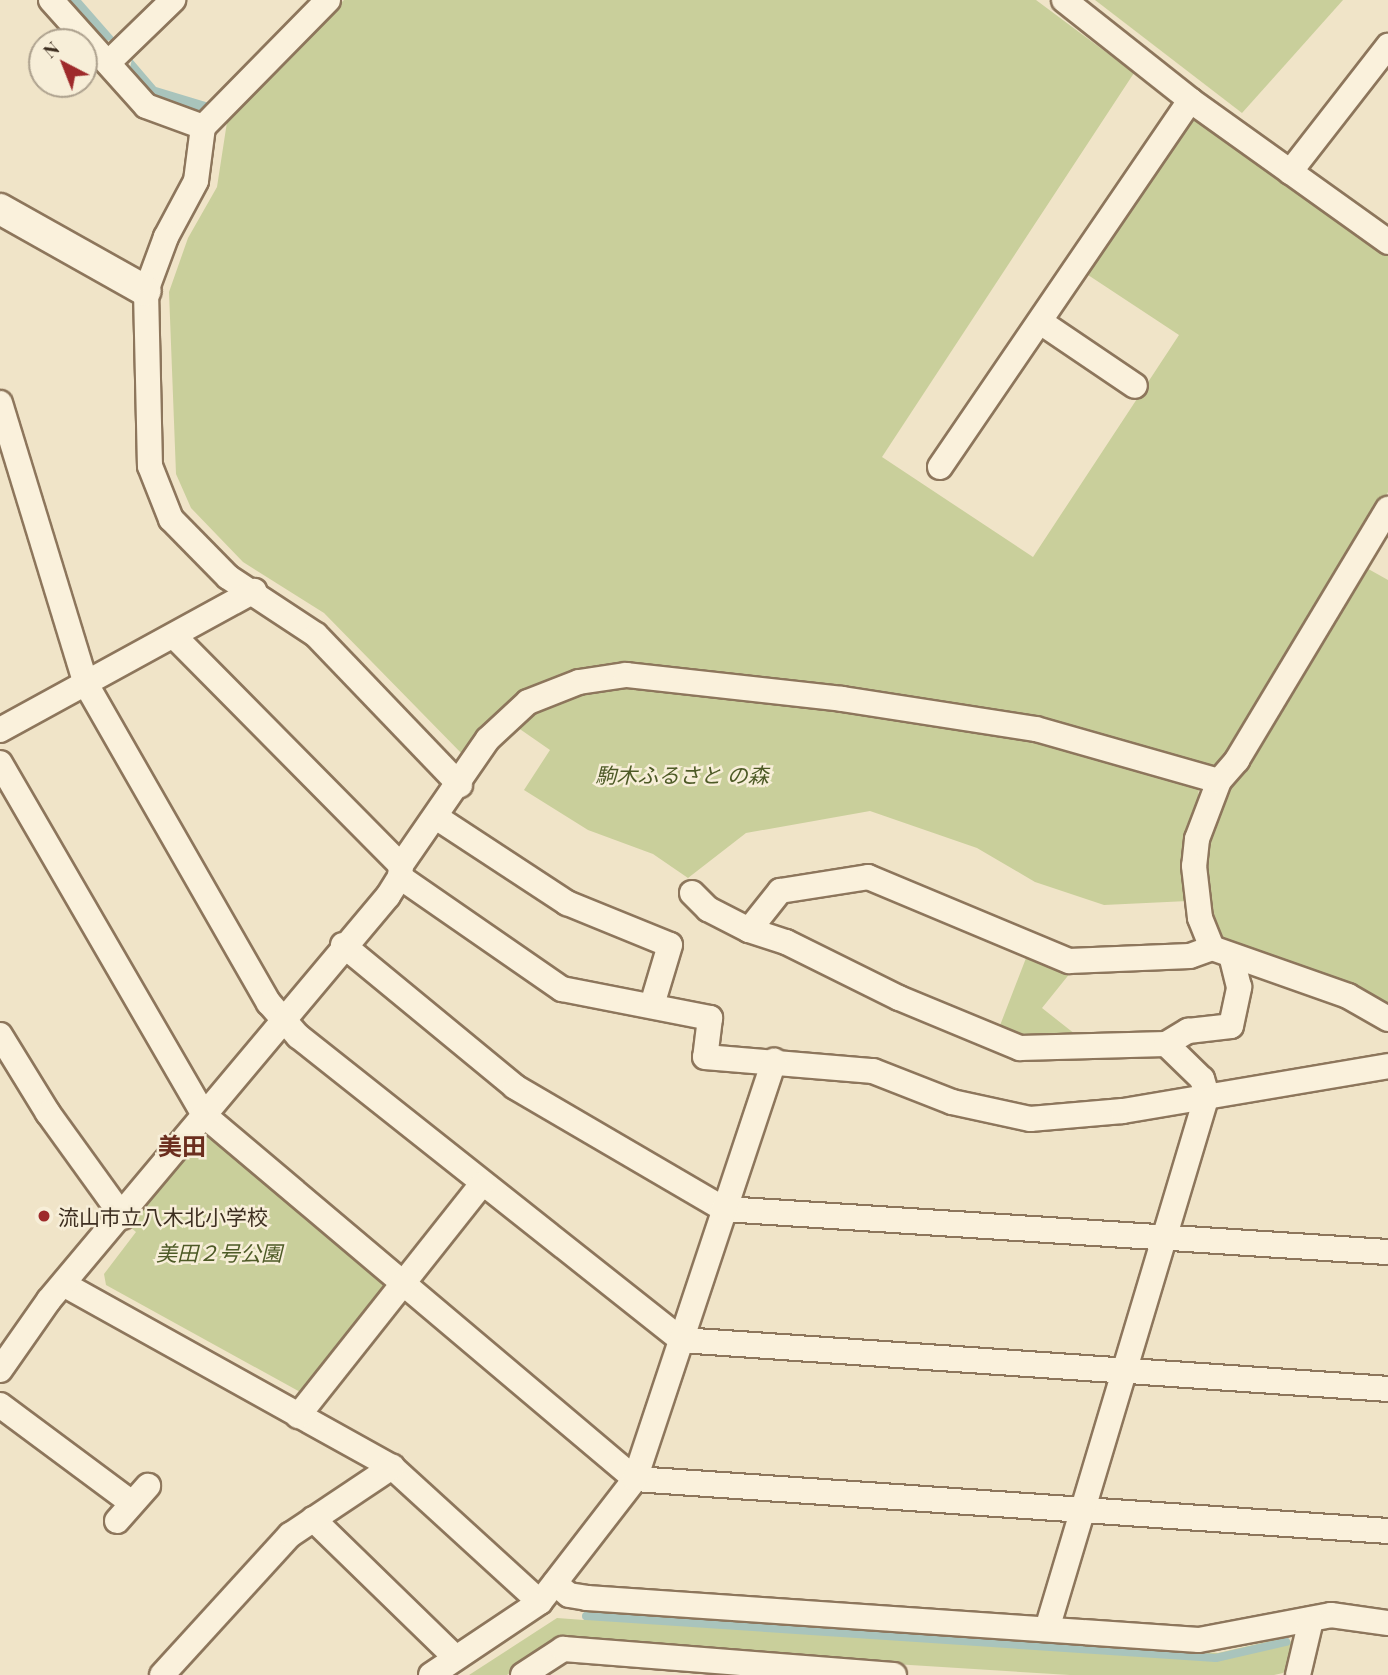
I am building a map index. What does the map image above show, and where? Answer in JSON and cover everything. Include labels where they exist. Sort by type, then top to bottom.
[{"type":"street","points":[[51,0],[146,106],[203,127]]},
{"type":"street","points":[[108,63],[173,0]]},
{"type":"street","points":[[328,0],[203,127],[196,181],[166,237],[146,291],[150,466],[171,519],[228,576],[316,635],[460,785]]},
{"type":"street","points":[[1064,0],[1190,100],[1388,242]]},
{"type":"street","points":[[1290,172],[1388,46]]},
{"type":"street","points":[[940,467],[1042,323],[1190,100]]},
{"type":"street","points":[[0,209],[146,291]]},
{"type":"street","points":[[1042,323],[1135,386]]},
{"type":"street","points":[[0,403],[86,684],[269,1003],[283,1020],[481,1185],[681,1340],[1126,1374],[1388,1389]]},
{"type":"street","points":[[692,893],[708,909],[749,930],[786,942],[899,998],[1020,1048],[1166,1044],[1188,1031],[1231,1026],[1239,987],[1200,918],[1194,866],[1197,839],[1219,781],[1237,760],[1388,509]]},
{"type":"street","points":[[0,730],[254,591]]},
{"type":"street","points":[[174,636],[401,871],[534,974],[562,989],[710,1018],[705,1057],[774,1060],[873,1072],[952,1102],[1030,1119],[1122,1111],[1388,1066]]},
{"type":"street","points":[[0,1370],[65,1285],[344,945],[401,871],[488,739],[528,702],[579,682],[626,675],[842,699],[1036,729],[1219,781]]},
{"type":"street","points":[[0,763],[205,1116],[635,1479],[1388,1531]]},
{"type":"street","points":[[436,817],[567,903],[670,945],[652,1005]]},
{"type":"street","points":[[749,930],[780,891],[868,877],[1069,961],[1222,953],[1315,983],[1388,1019]]},
{"type":"street","points":[[344,945],[515,1087],[724,1209],[1388,1252]]},
{"type":"street","points":[[0,1035],[48,1113],[123,1217]]},
{"type":"street","points":[[1047,1629],[1126,1374],[1207,1095],[1202,1079],[1166,1044]]},
{"type":"street","points":[[431,1675],[548,1592],[635,1479],[774,1060]]},
{"type":"street","points":[[298,1416],[481,1185]]},
{"type":"street","points":[[65,1285],[392,1467],[548,1592],[587,1598],[1199,1640],[1331,1615],[1388,1623]]},
{"type":"street","points":[[0,1405],[132,1503]]},
{"type":"street","points":[[162,1675],[290,1535],[392,1467]]},
{"type":"street","points":[[313,1519],[456,1658]]},
{"type":"street","points":[[1298,1675],[1311,1620]]},
{"type":"street","points":[[523,1675],[563,1649],[894,1675]]},
{"type":"green space","points":[[344,0],[1036,0],[1134,73],[882,457],[1033,557],[1179,335],[1085,273],[1190,109],[1388,256],[1388,492],[1222,764],[1211,767],[588,670],[466,758],[324,613],[243,562],[191,508],[176,474],[169,292],[188,238],[217,187],[229,109]]},
{"type":"green space","points":[[1095,0],[1343,0],[1242,113]]},
{"type":"green space","points":[[1363,566],[1388,580],[1388,1010],[1233,948],[1218,936],[1204,907],[1204,851],[1220,797]]},
{"type":"green space","name":"駒木ふるさと の森","points":[[618,683],[1032,735],[1199,787],[1188,901],[1104,905],[1035,882],[977,848],[870,811],[746,833],[688,878],[653,854],[588,830],[524,790],[550,750],[514,725],[541,705]]},
{"type":"green space","points":[[1028,953],[1071,972],[1042,1008],[1080,1038],[1024,1036],[999,1028]]},
{"type":"green space","name":"美田２号公園","points":[[210,1135],[383,1280],[385,1293],[302,1393],[106,1285],[104,1274],[136,1232],[129,1226],[199,1138]]},
{"type":"green space","points":[[584,1610],[1218,1653],[1287,1637],[1295,1647],[1292,1663],[1283,1673],[1274,1675],[1070,1675],[558,1643],[507,1675],[469,1675],[557,1618],[584,1620]]},
{"type":"water","points":[[67,0],[81,0],[116,40],[103,41],[98,35],[98,28],[92,28]]},
{"type":"water","points":[[132,59],[156,87],[209,103],[200,112],[151,96],[129,72]]},
{"type":"waterway","points":[[586,1616],[1216,1658],[1286,1642]]},
{"type":"place","name":"流山市立八木北小学校","points":[[44,1216]]},
{"type":"district","name":"美田","points":[[182,1146]]}]
